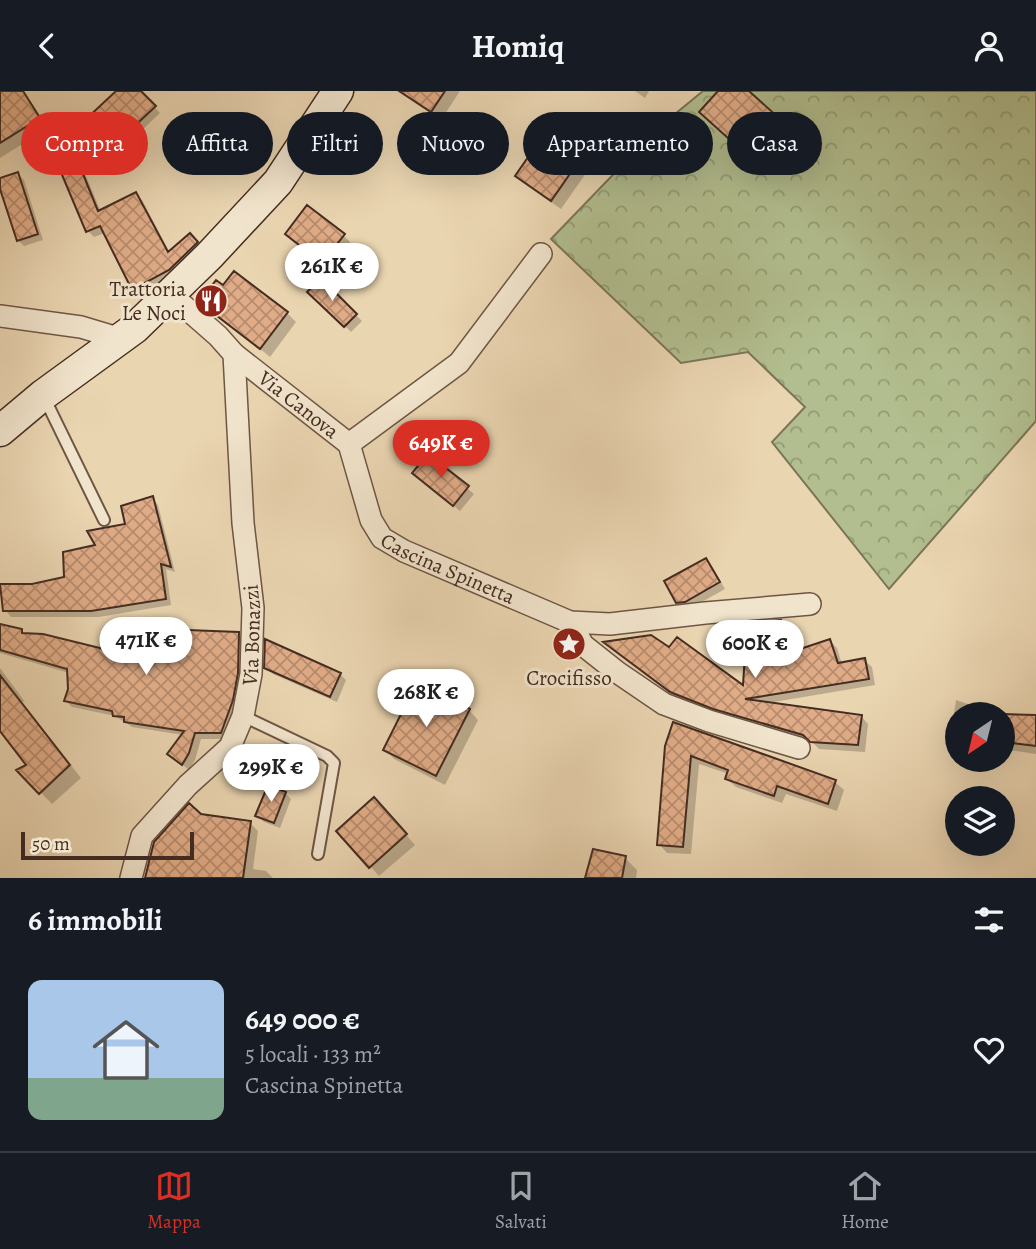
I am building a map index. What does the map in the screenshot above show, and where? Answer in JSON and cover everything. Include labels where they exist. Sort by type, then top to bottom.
[{"type":"main road","points":[[0,431],[170,294],[278,182],[338,91]]},
{"type":"street","name":"Via Canova","points":[[170,294],[218,336],[234,354],[349,444],[459,363],[541,254]]},
{"type":"street","points":[[0,316],[81,327],[115,340]]},
{"type":"street","name":"Via Bonazzi","points":[[131,878],[142,836],[188,785],[230,747],[243,716],[251,674],[253,608],[243,523],[234,354]]},
{"type":"street","name":"Cascina Spinetta","points":[[349,444],[371,520],[382,538],[404,551],[569,622],[610,625],[810,604]]},
{"type":"street","points":[[569,622],[583,645],[664,704],[799,748]]},
{"type":"lane","points":[[43,395],[104,520]]},
{"type":"lane","points":[[243,716],[327,756],[334,763],[318,854]]},
{"type":"green space","points":[[703,91],[1036,91],[1036,421],[889,589],[772,442],[805,407],[748,352],[681,363],[551,239],[613,175],[713,175],[713,112],[677,112]]},
{"type":"building","points":[[0,91],[23,91],[36,112],[21,112],[21,130],[0,143]]},
{"type":"building","points":[[116,91],[141,91],[156,106],[148,113],[94,112]]},
{"type":"building","points":[[399,91],[445,91],[431,112]]},
{"type":"building","points":[[718,91],[749,91],[772,112],[727,112],[727,137],[713,125],[713,112],[699,112]]},
{"type":"building","points":[[523,164],[523,175],[569,175],[551,201],[515,176]]},
{"type":"building","points":[[18,172],[38,234],[17,241],[0,189],[0,178]]},
{"type":"building","points":[[62,175],[83,175],[98,211],[136,192],[168,252],[190,233],[198,242],[169,270],[132,290],[100,226],[86,232]]},
{"type":"building","points":[[307,205],[345,234],[322,263],[285,234]]},
{"type":"building","points":[[234,271],[288,312],[260,349],[199,302],[216,280],[223,285]]},
{"type":"building","points":[[321,278],[357,314],[344,327],[307,292]]},
{"type":"building","points":[[428,454],[469,486],[453,506],[412,473]]},
{"type":"building","points":[[153,496],[171,567],[161,564],[166,599],[91,611],[3,611],[0,584],[32,584],[64,577],[63,552],[95,545],[87,531],[125,524],[121,506]]},
{"type":"building","points":[[706,558],[720,582],[685,602],[676,603],[664,581]]},
{"type":"building","points":[[781,620],[779,656],[830,639],[838,663],[865,658],[869,679],[745,699],[862,715],[858,745],[810,742],[803,735],[713,709],[670,692],[603,642],[651,635],[669,647],[677,637],[743,685],[747,623]]},
{"type":"building","points":[[0,624],[22,629],[22,633],[43,634],[112,651],[112,637],[160,638],[161,629],[239,632],[238,673],[233,700],[221,733],[195,733],[182,765],[167,754],[184,731],[124,722],[124,717],[113,716],[112,711],[64,701],[68,689],[67,669],[0,650]]},
{"type":"building","points":[[265,639],[341,673],[330,697],[264,668]]},
{"type":"building","points":[[0,675],[70,765],[39,794],[16,770],[26,765],[0,731]]},
{"type":"building","points":[[417,682],[470,709],[436,776],[383,750]]},
{"type":"building","points":[[1015,714],[1036,715],[1036,746],[1015,743]]},
{"type":"building","points":[[673,722],[836,780],[828,804],[777,786],[774,796],[725,779],[728,770],[691,756],[683,847],[657,845],[665,746]]},
{"type":"building","points":[[268,785],[286,792],[274,823],[255,816]]},
{"type":"building","points":[[374,797],[407,834],[369,868],[336,831]]},
{"type":"building","points":[[189,803],[201,814],[251,821],[243,878],[145,878],[154,842]]},
{"type":"building","points":[[593,849],[626,856],[622,878],[585,878]]},
{"type":"place","name":"Trattoria Le Noci","points":[[211,301]]},
{"type":"place","name":"Crocifisso","points":[[569,644]]}]
